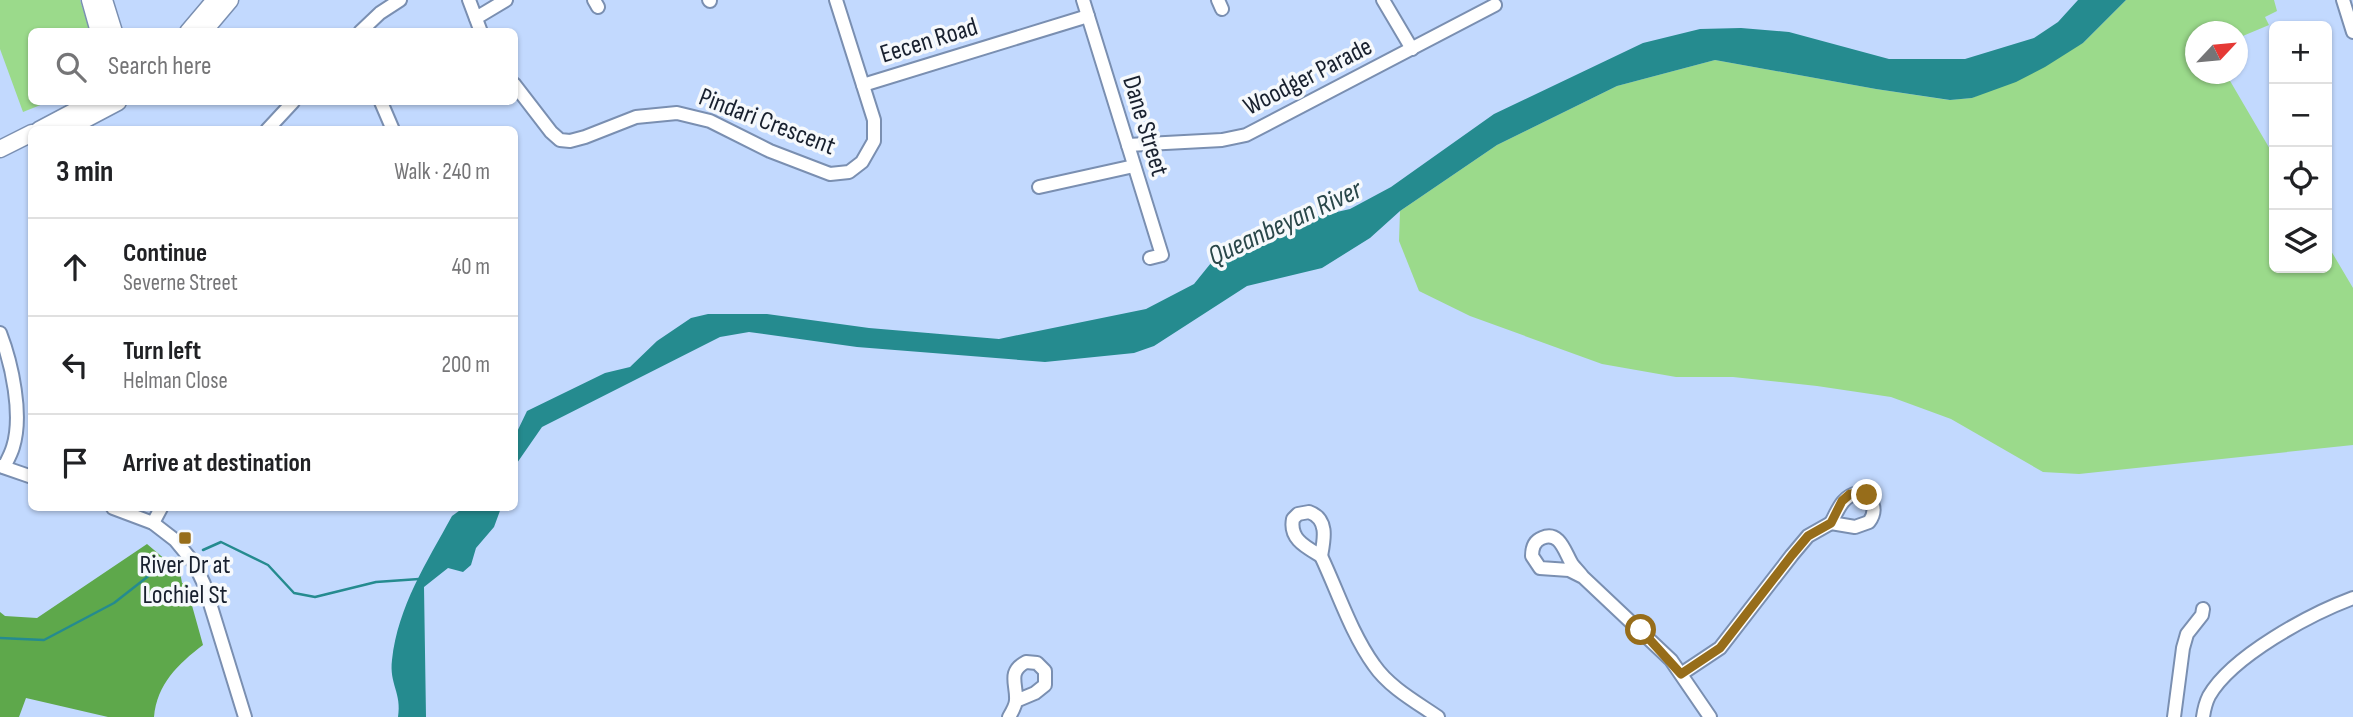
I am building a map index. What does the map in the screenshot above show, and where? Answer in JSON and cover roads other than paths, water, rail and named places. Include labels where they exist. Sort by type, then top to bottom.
[{"type":"main road","points":[[90,0],[98,28]]},
{"type":"main road","points":[[104,0],[113,28]]},
{"type":"main road","points":[[191,28],[215,0]]},
{"type":"main road","points":[[206,28],[230,0]]},
{"type":"main road","points":[[47,126],[86,105]]},
{"type":"main road","points":[[73,126],[112,105]]},
{"type":"main road","points":[[0,149],[28,135]]},
{"type":"main road","points":[[0,160],[28,147]]},
{"type":"street","points":[[364,28],[400,0]]},
{"type":"street","points":[[469,0],[480,28]]},
{"type":"street","points":[[476,18],[506,0]]},
{"type":"street","name":"Pindari Crescent","points":[[518,89],[560,140],[570,141],[585,137],[636,117],[677,113],[710,121],[770,151],[830,174],[849,172],[862,162],[874,141],[874,120],[836,0]]},
{"type":"street","name":"Dane Street","points":[[1083,0],[1161,255],[1150,258]]},
{"type":"street","points":[[1383,0],[1412,49]]},
{"type":"street","points":[[2343,0],[2353,32]]},
{"type":"street","name":"Woodger Parade","points":[[1128,145],[1222,140],[1246,135],[1495,5]]},
{"type":"street","name":"Eecen Road","points":[[863,85],[1088,16]]},
{"type":"street","points":[[271,126],[290,105]]},
{"type":"street","points":[[382,105],[391,126]]},
{"type":"street","points":[[1039,187],[1134,166]]},
{"type":"street","points":[[0,334],[16,400],[17,426],[13,448],[2,467],[28,476]]},
{"type":"street","points":[[121,511],[153,523],[175,540],[198,571],[246,717]]},
{"type":"street","points":[[153,523],[159,511]]},
{"type":"street","points":[[1681,674],[1720,648],[1808,536],[1831,523]]},
{"type":"street","points":[[1583,577],[1569,570],[1540,568],[1532,556],[1534,545],[1542,537],[1552,537],[1562,543],[1572,564],[1583,577],[1641,630],[1681,674],[1710,717]]},
{"type":"street","points":[[1551,570],[1563,561],[1565,550]]},
{"type":"street","points":[[1321,556],[1359,640],[1375,667],[1398,689],[1438,717]]},
{"type":"street","points":[[2203,717],[2209,695],[2233,668],[2248,656],[2284,632],[2353,598]]},
{"type":"street","points":[[2174,717],[2183,648],[2187,634],[2203,609]]},
{"type":"street","points":[[1009,717],[1016,701]]},
{"type":"waterway","points":[[203,550],[221,542],[268,565],[294,593],[315,597],[376,582],[419,579]]},
{"type":"waterway","points":[[0,638],[44,640],[114,603],[160,567],[178,564]]},
{"type":"place","name":"River Dr at Lochiel St","points":[[185,538]]},
{"type":"water label","name":"Queanbeyan River","points":[[1285,223]]}]
